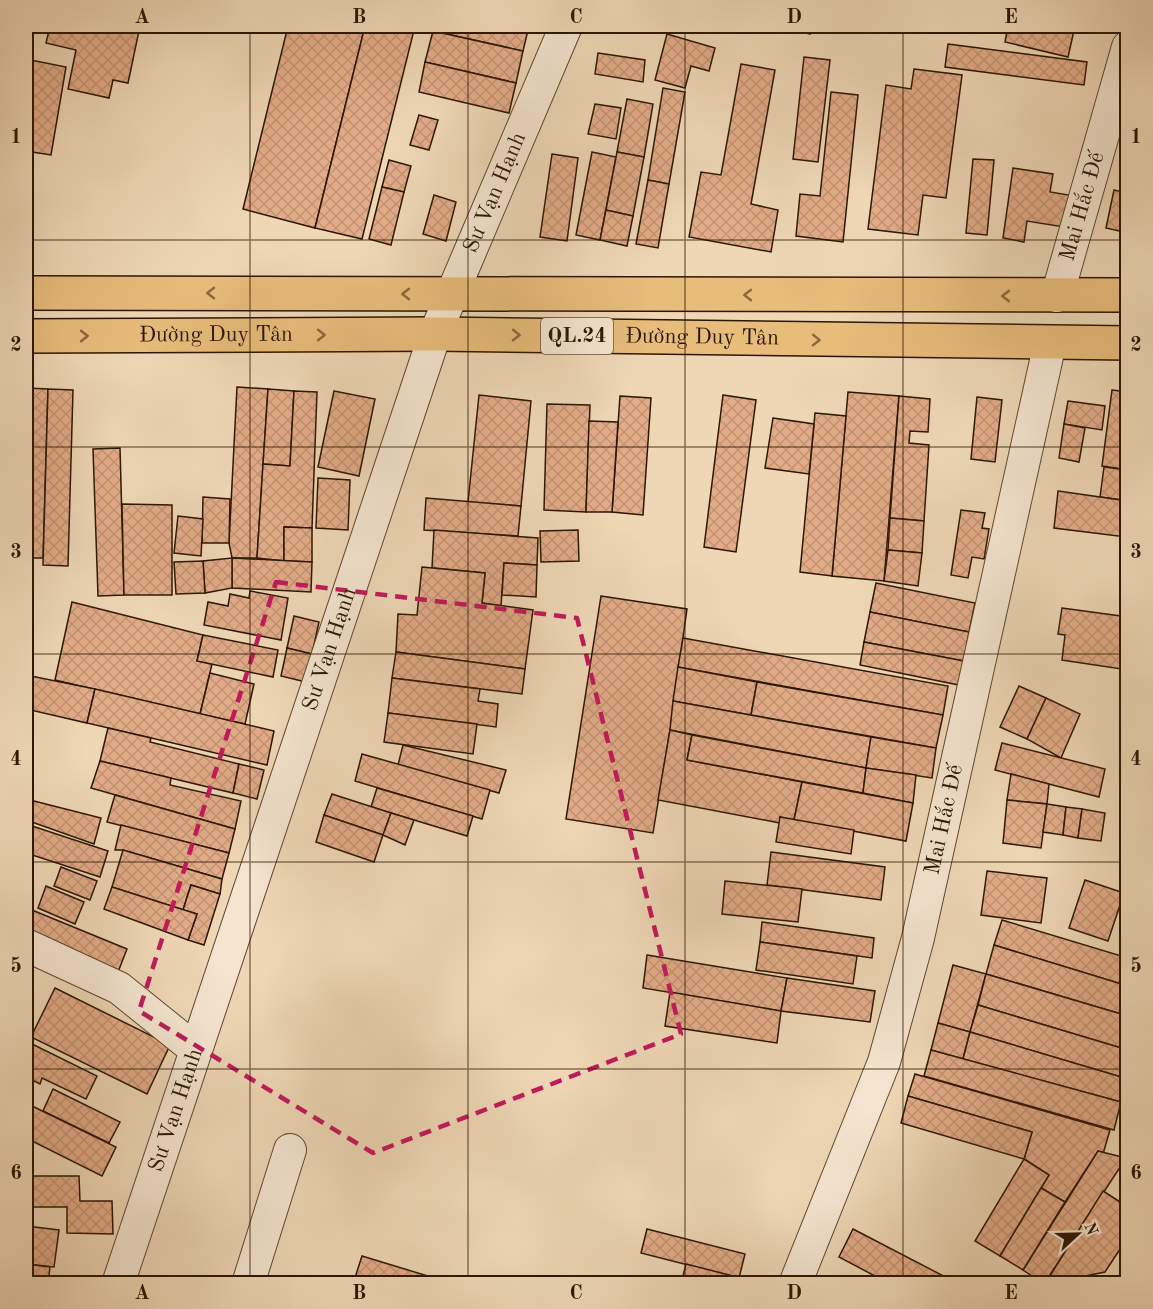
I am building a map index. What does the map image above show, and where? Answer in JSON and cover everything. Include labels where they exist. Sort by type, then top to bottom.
[{"type":"main road","name":"Đường Duy Tân","points":[[26,293],[1128,295]]},
{"type":"main road","name":"Đường Duy Tân","points":[[26,336],[435,334],[1128,343]]},
{"type":"street","name":"Sư Vạn Hạnh","points":[[118,1284],[435,334],[454,294],[566,26]]},
{"type":"street","name":"Mai Hắc Đế","points":[[1057,296],[1128,47]]},
{"type":"street","name":"Mai Hắc Đế","points":[[795,1284],[884,1062],[912,961],[1050,343]]},
{"type":"street","points":[[26,945],[119,988],[196,1050]]},
{"type":"street","points":[[248,1284],[290,1150]]},
{"type":"highlighted area","points":[[276,582],[577,618],[681,1034],[373,1153],[139,1011]]},
{"type":"building","points":[[50,26],[140,26],[128,83],[113,80],[109,98],[68,89],[76,50],[46,43]]},
{"type":"building","points":[[288,26],[365,26],[315,228],[243,209]]},
{"type":"building","points":[[365,26],[415,26],[362,239],[315,228]]},
{"type":"building","points":[[434,26],[529,26],[523,51],[433,31]]},
{"type":"building","points":[[777,26],[811,26],[810,34]]},
{"type":"building","points":[[1008,26],[1075,26],[1068,57],[1005,42]]},
{"type":"building","points":[[433,31],[523,51],[516,83],[425,62]]},
{"type":"building","points":[[667,34],[715,48],[709,71],[691,66],[685,88],[655,80]]},
{"type":"building","points":[[948,44],[1087,62],[1084,85],[945,67]]},
{"type":"building","points":[[598,53],[645,60],[643,82],[595,74]]},
{"type":"building","points":[[804,57],[830,60],[818,162],[793,159]]},
{"type":"building","points":[[26,59],[66,67],[51,155],[26,151]]},
{"type":"building","points":[[425,62],[516,83],[509,113],[419,92]]},
{"type":"building","points":[[741,64],[775,70],[751,204],[778,210],[771,252],[689,237],[701,172],[721,175]]},
{"type":"building","points":[[914,69],[962,75],[946,198],[923,195],[918,235],[868,229],[886,85],[911,89]]},
{"type":"building","points":[[663,88],[685,92],[669,184],[648,180]]},
{"type":"building","points":[[831,92],[858,95],[843,242],[796,236],[800,194],[820,196]]},
{"type":"building","points":[[627,99],[653,104],[644,157],[617,152]]},
{"type":"building","points":[[595,104],[621,108],[616,139],[588,134]]},
{"type":"building","points":[[419,115],[438,120],[429,150],[410,145]]},
{"type":"building","points":[[592,152],[616,157],[600,240],[576,235]]},
{"type":"building","points":[[617,152],[644,157],[633,216],[606,210]]},
{"type":"building","points":[[552,154],[578,158],[567,241],[540,237]]},
{"type":"building","points":[[973,159],[994,160],[987,235],[966,233]]},
{"type":"building","points":[[389,160],[411,166],[404,192],[382,187]]},
{"type":"building","points":[[1013,168],[1053,174],[1050,192],[1069,195],[1064,227],[1027,221],[1024,242],[1003,238]]},
{"type":"building","points":[[648,180],[669,184],[658,248],[636,244]]},
{"type":"building","points":[[382,187],[404,192],[391,245],[369,239]]},
{"type":"building","points":[[1114,190],[1128,193],[1128,233],[1106,228]]},
{"type":"building","points":[[434,195],[456,202],[446,241],[423,234]]},
{"type":"building","points":[[606,210],[633,216],[627,246],[600,240]]},
{"type":"building","points":[[237,387],[268,389],[257,558],[232,558],[229,543]]},
{"type":"building","points":[[26,388],[48,389],[43,558],[26,558]]},
{"type":"building","points":[[48,389],[73,390],[68,566],[43,565]]},
{"type":"building","points":[[268,389],[294,391],[290,466],[263,464]]},
{"type":"building","points":[[1112,390],[1128,392],[1128,470],[1102,466]]},
{"type":"building","points":[[294,391],[317,392],[312,528],[284,527],[284,561],[257,558],[263,464],[290,466]]},
{"type":"building","points":[[334,391],[375,399],[359,476],[318,467]]},
{"type":"building","points":[[848,392],[899,396],[884,581],[832,576]]},
{"type":"building","points":[[479,395],[531,401],[521,506],[468,502]]},
{"type":"building","points":[[723,395],[756,400],[736,552],[704,547]]},
{"type":"building","points":[[620,396],[651,398],[643,515],[612,512]]},
{"type":"building","points":[[899,396],[930,399],[928,432],[910,431],[909,443],[929,445],[924,521],[890,518]]},
{"type":"building","points":[[977,397],[1002,400],[995,462],[971,459]]},
{"type":"building","points":[[1068,401],[1105,406],[1102,430],[1064,424]]},
{"type":"building","points":[[547,404],[590,405],[586,512],[544,510]]},
{"type":"building","points":[[815,413],[846,416],[832,576],[800,572]]},
{"type":"building","points":[[773,418],[814,424],[809,474],[765,468]]},
{"type":"building","points":[[589,421],[618,422],[612,512],[586,512]]},
{"type":"building","points":[[1064,424],[1085,428],[1079,462],[1059,458]]},
{"type":"building","points":[[120,448],[124,595],[98,596],[93,449]]},
{"type":"building","points":[[1104,467],[1128,470],[1128,501],[1100,497]]},
{"type":"building","points":[[318,478],[350,480],[348,530],[316,528]]},
{"type":"building","points":[[1058,491],[1128,501],[1126,537],[1054,528]]},
{"type":"building","points":[[203,497],[230,499],[229,543],[202,543]]},
{"type":"building","points":[[426,498],[521,506],[518,536],[424,530]]},
{"type":"building","points":[[122,504],[172,505],[172,595],[124,595]]},
{"type":"building","points":[[961,510],[985,513],[982,528],[989,529],[984,559],[972,557],[968,578],[951,575]]},
{"type":"building","points":[[178,516],[203,519],[201,556],[174,553]]},
{"type":"building","points":[[890,518],[924,521],[922,553],[888,550]]},
{"type":"building","points":[[284,527],[312,528],[312,562],[284,561]]},
{"type":"building","points":[[434,530],[538,538],[537,565],[504,563],[501,606],[482,603],[485,573],[432,568]]},
{"type":"building","points":[[578,530],[579,561],[541,562],[540,531]]},
{"type":"building","points":[[888,550],[922,553],[918,586],[884,581]]},
{"type":"building","points":[[232,558],[312,562],[311,592],[232,588]]},
{"type":"building","points":[[232,558],[232,588],[205,593],[203,561]]},
{"type":"building","points":[[203,561],[205,593],[176,594],[174,562]]},
{"type":"building","points":[[504,563],[537,565],[536,597],[502,595]]},
{"type":"building","points":[[422,567],[485,573],[482,603],[533,610],[525,669],[396,652],[398,614],[417,615]]},
{"type":"building","points":[[876,583],[975,603],[969,632],[870,612]]},
{"type":"building","points":[[250,591],[288,598],[281,640],[204,625],[208,602],[228,606],[230,594],[249,598]]},
{"type":"building","points":[[601,596],[687,609],[653,833],[566,819]]},
{"type":"building","points":[[72,602],[203,635],[197,661],[212,664],[200,714],[55,680]]},
{"type":"building","points":[[1062,608],[1128,617],[1128,670],[1062,660],[1065,635],[1058,634]]},
{"type":"building","points":[[870,612],[969,632],[964,661],[864,642]]},
{"type":"building","points":[[294,616],[319,622],[312,654],[287,648]]},
{"type":"building","points":[[203,635],[278,650],[273,677],[197,661]]},
{"type":"building","points":[[683,638],[948,686],[943,715],[678,667]]},
{"type":"building","points":[[864,642],[964,661],[959,685],[860,665]]},
{"type":"building","points":[[287,648],[312,654],[306,682],[281,676]]},
{"type":"building","points":[[396,652],[525,669],[522,694],[392,678]]},
{"type":"building","points":[[678,667],[757,682],[751,715],[673,701]]},
{"type":"building","points":[[210,673],[254,684],[245,724],[200,714]]},
{"type":"building","points":[[26,675],[95,689],[87,723],[26,709]]},
{"type":"building","points":[[392,678],[480,689],[478,701],[498,704],[496,727],[388,713]]},
{"type":"building","points":[[757,682],[943,715],[936,748],[751,715]]},
{"type":"building","points":[[1019,686],[1046,698],[1027,739],[1000,727]]},
{"type":"building","points":[[95,689],[274,731],[267,765],[87,723]]},
{"type":"building","points":[[1046,698],[1080,714],[1061,758],[1027,739]]},
{"type":"building","points":[[673,701],[871,737],[866,768],[670,730]]},
{"type":"building","points":[[388,713],[477,724],[473,754],[384,742]]},
{"type":"building","points":[[108,728],[151,738],[150,742],[239,764],[233,793],[100,761]]},
{"type":"building","points":[[670,730],[692,735],[687,760],[802,782],[794,820],[780,817],[780,823],[658,800]]},
{"type":"building","points":[[692,735],[866,768],[863,793],[687,760]]},
{"type":"building","points":[[871,737],[936,748],[932,778],[866,768]]},
{"type":"building","points":[[1002,743],[1105,769],[1099,797],[995,770]]},
{"type":"building","points":[[403,745],[506,770],[499,793],[398,765]]},
{"type":"building","points":[[362,754],[490,790],[482,819],[355,781]]},
{"type":"building","points":[[100,761],[171,778],[170,785],[241,801],[235,829],[91,788]]},
{"type":"building","points":[[239,764],[264,770],[257,799],[233,793]]},
{"type":"building","points":[[866,768],[916,775],[913,803],[863,793]]},
{"type":"building","points":[[1011,774],[1049,784],[1047,804],[1007,800]]},
{"type":"building","points":[[802,782],[913,803],[906,841],[794,820]]},
{"type":"building","points":[[377,788],[473,816],[467,836],[371,807]]},
{"type":"building","points":[[332,794],[391,813],[383,835],[324,815]]},
{"type":"building","points":[[115,795],[235,829],[229,853],[107,822]]},
{"type":"building","points":[[26,799],[101,818],[94,844],[26,820]]},
{"type":"building","points":[[1007,800],[1047,804],[1041,848],[1003,843]]},
{"type":"building","points":[[1047,804],[1066,807],[1063,835],[1043,832]]},
{"type":"building","points":[[1066,807],[1082,809],[1078,838],[1063,835]]},
{"type":"building","points":[[1082,809],[1105,813],[1101,841],[1078,838]]},
{"type":"building","points":[[391,813],[414,820],[405,845],[383,835]]},
{"type":"building","points":[[324,815],[383,835],[374,862],[316,842]]},
{"type":"building","points":[[780,817],[854,830],[851,854],[776,842]]},
{"type":"building","points":[[26,824],[108,851],[100,877],[26,853]]},
{"type":"building","points":[[121,825],[229,853],[222,879],[123,850],[115,850]]},
{"type":"building","points":[[123,850],[222,879],[220,894],[191,885],[183,910],[112,887]]},
{"type":"building","points":[[771,852],[885,867],[881,900],[767,885]]},
{"type":"building","points":[[61,867],[97,881],[90,900],[54,886]]},
{"type":"building","points":[[987,871],[1047,878],[1041,923],[981,915]]},
{"type":"building","points":[[1085,880],[1124,893],[1108,941],[1069,928]]},
{"type":"building","points":[[725,881],[802,889],[798,922],[722,914]]},
{"type":"building","points":[[191,885],[220,894],[204,945],[188,940],[197,914],[183,910]]},
{"type":"building","points":[[46,886],[84,902],[75,924],[38,908]]},
{"type":"building","points":[[112,887],[197,914],[188,940],[104,909]]},
{"type":"building","points":[[32,910],[127,949],[118,972],[26,934]]},
{"type":"building","points":[[1002,920],[1128,958],[1128,986],[994,945]]},
{"type":"building","points":[[762,922],[874,938],[872,958],[760,942]]},
{"type":"building","points":[[760,942],[857,956],[853,984],[756,970]]},
{"type":"building","points":[[994,945],[1128,986],[1128,1016],[986,974]]},
{"type":"building","points":[[647,955],[787,978],[781,1011],[643,988]]},
{"type":"building","points":[[953,965],[986,974],[970,1032],[938,1023]]},
{"type":"building","points":[[986,974],[1128,1016],[1128,1050],[978,1005]]},
{"type":"building","points":[[787,978],[875,991],[870,1022],[781,1011]]},
{"type":"building","points":[[55,988],[170,1045],[147,1094],[31,1037]]},
{"type":"building","points":[[670,992],[781,1011],[777,1043],[665,1026]]},
{"type":"building","points":[[978,1005],[1128,1050],[1128,1079],[970,1032]]},
{"type":"building","points":[[938,1023],[970,1032],[963,1059],[931,1050]]},
{"type":"building","points":[[970,1032],[1128,1079],[1128,1086],[1121,1102],[963,1059]]},
{"type":"building","points":[[26,1041],[97,1076],[86,1099],[42,1078],[40,1084],[26,1077]]},
{"type":"building","points":[[931,1050],[1121,1102],[1114,1130],[924,1076]]},
{"type":"building","points":[[915,1074],[1110,1130],[1103,1154],[1098,1151],[1065,1202],[1041,1188],[1049,1175],[1024,1159],[1032,1132],[908,1096]]},
{"type":"building","points":[[53,1089],[120,1122],[109,1143],[43,1111]]},
{"type":"building","points":[[908,1096],[1032,1132],[1024,1159],[901,1123]]},
{"type":"building","points":[[26,1103],[116,1147],[102,1176],[26,1138]]},
{"type":"building","points":[[1098,1151],[1126,1158],[1044,1284],[1023,1270]]},
{"type":"building","points":[[1024,1159],[1049,1175],[1000,1256],[975,1241]]},
{"type":"building","points":[[26,1176],[79,1176],[80,1201],[112,1201],[113,1234],[67,1233],[67,1207],[26,1207]]},
{"type":"building","points":[[1041,1188],[1065,1202],[1023,1270],[1000,1256]]},
{"type":"building","points":[[1103,1191],[1128,1207],[1128,1237],[1105,1272],[1045,1284]]},
{"type":"building","points":[[26,1226],[59,1230],[54,1267],[26,1264]]},
{"type":"building","points":[[647,1229],[745,1254],[739,1278],[641,1253]]},
{"type":"building","points":[[853,1229],[955,1284],[890,1284],[839,1257]]},
{"type":"building","points":[[362,1256],[454,1284],[353,1284]]},
{"type":"building","points":[[26,1264],[50,1267],[48,1284],[26,1284]]},
{"type":"building","points":[[686,1264],[741,1278],[740,1284],[681,1284]]}]
